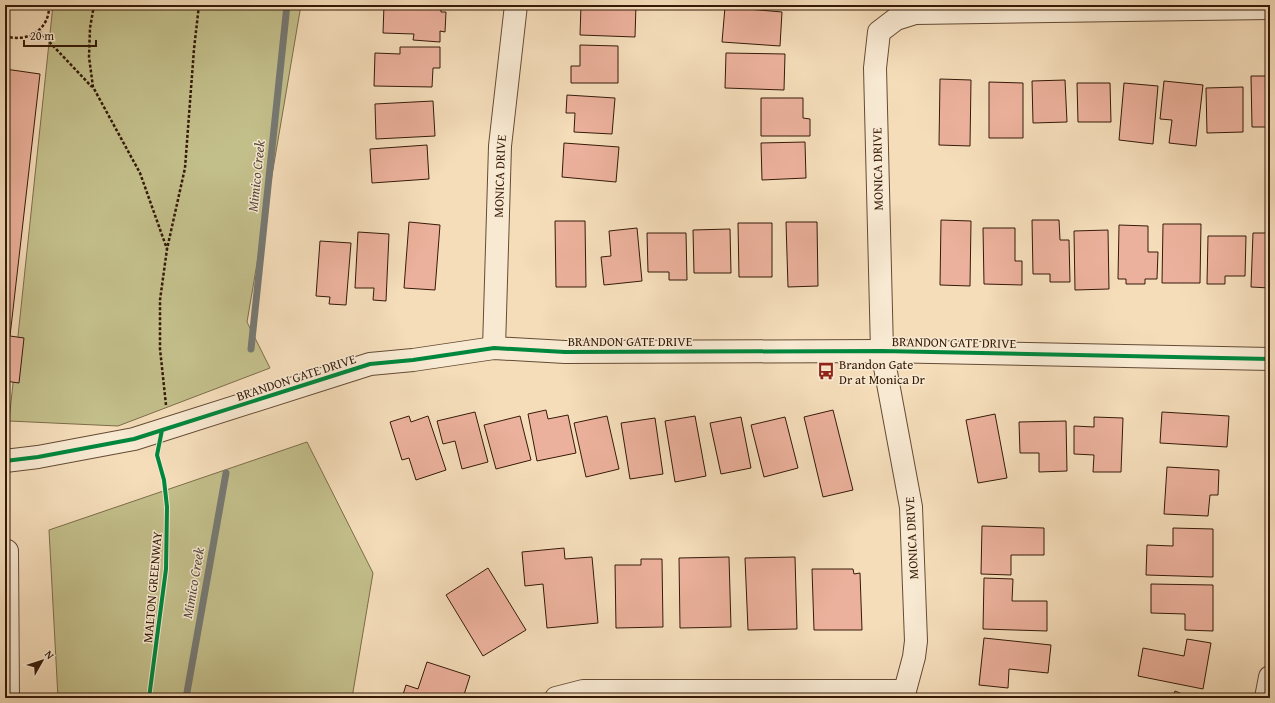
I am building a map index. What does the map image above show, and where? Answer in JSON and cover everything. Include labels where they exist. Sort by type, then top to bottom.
[{"type":"street","name":"MONICA DRIVE","points":[[494,348],[500,146],[516,5]]},
{"type":"street","name":"MONICA DRIVE","points":[[904,695],[916,641],[912,507],[882,351],[875,68],[880,32],[896,19],[915,13],[1270,8]]},
{"type":"street","name":"BRANDON GATE DRIVE","points":[[5,461],[38,457],[134,439],[370,364],[413,360],[494,348],[565,352],[882,351],[1270,359]]},
{"type":"street","points":[[5,551],[7,551],[8,698]]},
{"type":"street","points":[[1266,698],[1270,677]]},
{"type":"street","points":[[556,698],[583,691],[904,695]]},
{"type":"path","points":[[5,36],[17,39],[29,37],[39,31],[46,22],[49,5]]},
{"type":"path","points":[[93,87],[88,57],[90,28],[94,5]]},
{"type":"path","points":[[166,405],[160,349],[160,300],[167,249],[185,168],[199,5]]},
{"type":"path","points":[[39,31],[93,87],[140,173],[167,249]]},
{"type":"shaded area","points":[[53,5],[301,5],[247,322],[270,368],[118,426],[9,421]]},
{"type":"shaded area","points":[[307,442],[373,573],[352,698],[58,698],[49,530]]},
{"type":"building","points":[[384,5],[441,5],[441,12],[446,12],[445,32],[440,31],[440,42],[413,40],[414,34],[383,33]]},
{"type":"building","points":[[581,5],[636,5],[635,37],[580,35]]},
{"type":"building","points":[[725,7],[782,12],[780,46],[722,42]]},
{"type":"building","points":[[580,45],[618,46],[618,83],[571,83],[571,66],[580,66]]},
{"type":"building","points":[[400,47],[440,47],[440,68],[433,68],[432,87],[374,86],[375,53],[400,54]]},
{"type":"building","points":[[726,53],[785,54],[784,90],[725,88]]},
{"type":"building","points":[[5,69],[40,74],[10,336],[24,338],[19,383],[5,381]]},
{"type":"building","points":[[1251,76],[1270,76],[1270,127],[1252,127]]},
{"type":"building","points":[[940,79],[971,80],[970,146],[939,145]]},
{"type":"building","points":[[1065,80],[1067,122],[1033,123],[1032,81]]},
{"type":"building","points":[[1164,81],[1203,85],[1196,146],[1169,143],[1172,120],[1160,119]]},
{"type":"building","points":[[989,82],[1023,83],[1023,138],[989,138]]},
{"type":"building","points":[[1077,83],[1110,83],[1111,122],[1078,122]]},
{"type":"building","points":[[1124,83],[1158,86],[1153,144],[1119,140]]},
{"type":"building","points":[[1243,87],[1243,132],[1207,133],[1206,88]]},
{"type":"building","points":[[567,95],[615,98],[612,134],[574,132],[575,113],[566,113]]},
{"type":"building","points":[[761,98],[803,98],[803,118],[810,119],[810,136],[761,136]]},
{"type":"building","points":[[433,101],[435,136],[376,139],[375,104]]},
{"type":"building","points":[[805,142],[806,178],[762,180],[761,143]]},
{"type":"building","points":[[564,143],[619,147],[616,182],[562,177]]},
{"type":"building","points":[[427,145],[429,179],[372,183],[370,149]]},
{"type":"building","points":[[941,220],[971,221],[970,286],[940,285]]},
{"type":"building","points":[[1032,220],[1059,220],[1060,240],[1069,240],[1070,282],[1050,282],[1050,274],[1033,274]]},
{"type":"building","points":[[555,221],[585,221],[586,287],[556,287]]},
{"type":"building","points":[[409,222],[440,225],[435,290],[404,288]]},
{"type":"building","points":[[786,222],[817,222],[818,286],[788,287]]},
{"type":"building","points":[[738,223],[772,223],[772,277],[739,277]]},
{"type":"building","points":[[1163,224],[1201,224],[1200,283],[1162,283]]},
{"type":"building","points":[[1119,225],[1148,226],[1148,252],[1158,252],[1157,279],[1145,279],[1145,284],[1126,284],[1126,279],[1118,279]]},
{"type":"building","points":[[637,228],[642,281],[604,285],[601,257],[611,256],[609,231]]},
{"type":"building","points":[[983,228],[1015,228],[1015,261],[1022,261],[1022,285],[984,284]]},
{"type":"building","points":[[730,229],[731,273],[694,273],[693,230]]},
{"type":"building","points":[[1108,230],[1109,289],[1075,290],[1074,231]]},
{"type":"building","points":[[358,232],[389,234],[386,301],[373,300],[374,288],[355,288]]},
{"type":"building","points":[[647,233],[686,233],[687,280],[669,280],[669,272],[648,272]]},
{"type":"building","points":[[1253,233],[1270,233],[1270,288],[1251,287]]},
{"type":"building","points":[[1208,236],[1246,236],[1245,276],[1225,276],[1225,284],[1207,284]]},
{"type":"building","points":[[320,241],[351,243],[346,305],[329,304],[330,297],[316,296]]},
{"type":"building","points":[[546,410],[548,419],[568,415],[576,453],[537,461],[528,414]]},
{"type":"building","points":[[833,410],[853,490],[823,497],[804,417]]},
{"type":"building","points":[[475,412],[488,462],[462,469],[455,441],[443,444],[437,421]]},
{"type":"building","points":[[1162,412],[1229,416],[1227,447],[1160,443]]},
{"type":"building","points":[[995,414],[1007,478],[978,483],[966,420]]},
{"type":"building","points":[[409,416],[411,422],[428,416],[446,470],[416,480],[409,458],[402,460],[390,422]]},
{"type":"building","points":[[520,416],[531,460],[496,469],[484,425]]},
{"type":"building","points":[[607,416],[619,469],[586,477],[574,423]]},
{"type":"building","points":[[695,416],[706,476],[675,482],[665,421]]},
{"type":"building","points":[[741,417],[751,468],[721,474],[710,423]]},
{"type":"building","points":[[785,417],[798,468],[764,477],[751,425]]},
{"type":"building","points":[[1094,417],[1123,418],[1121,472],[1093,472],[1094,455],[1074,454],[1074,426],[1094,427]]},
{"type":"building","points":[[655,418],[663,474],[630,479],[621,423]]},
{"type":"building","points":[[1066,421],[1067,471],[1039,472],[1039,453],[1020,453],[1019,422]]},
{"type":"building","points":[[1167,467],[1219,470],[1218,495],[1210,495],[1208,516],[1164,514]]},
{"type":"building","points":[[982,526],[1044,528],[1044,555],[1011,555],[1011,575],[981,574]]},
{"type":"building","points":[[1173,528],[1213,529],[1213,577],[1146,575],[1147,545],[1173,546]]},
{"type":"building","points":[[564,548],[565,559],[592,557],[598,623],[547,628],[543,584],[525,586],[522,552]]},
{"type":"building","points":[[729,557],[731,627],[680,628],[679,558]]},
{"type":"building","points":[[795,557],[797,629],[748,630],[745,558]]},
{"type":"building","points":[[641,559],[662,559],[663,627],[616,628],[615,565],[641,565]]},
{"type":"building","points":[[488,568],[526,630],[483,656],[446,595]]},
{"type":"building","points":[[812,569],[853,569],[854,574],[860,573],[862,630],[814,630]]},
{"type":"building","points":[[984,578],[1013,579],[1012,601],[1047,601],[1047,631],[983,629]]},
{"type":"building","points":[[1151,584],[1213,585],[1213,631],[1185,630],[1185,614],[1151,613]]},
{"type":"building","points":[[984,638],[1051,645],[1048,673],[1009,669],[1008,688],[979,685]]},
{"type":"building","points":[[1187,639],[1211,643],[1203,689],[1138,676],[1143,648],[1184,656]]},
{"type":"building","points":[[427,662],[470,676],[463,698],[402,698],[406,685],[418,689]]},
{"type":"building","points":[[1175,691],[1192,698],[1172,698]]},
{"type":"waterway","name":"Mimico Creek","points":[[251,349],[287,5]]},
{"type":"waterway","name":"Mimico Creek","points":[[186,698],[226,473]]},
{"type":"cycle path","points":[[5,461],[38,457],[134,439],[370,364],[413,360],[494,348],[565,352],[882,351],[1270,359]]},
{"type":"cycle path","name":"MALTON GREENWAY","points":[[149,698],[166,569],[167,507],[164,480],[157,455],[162,430]]},
{"type":"place","name":"Brandon Gate Dr at Monica Dr","points":[[826,371]]}]
